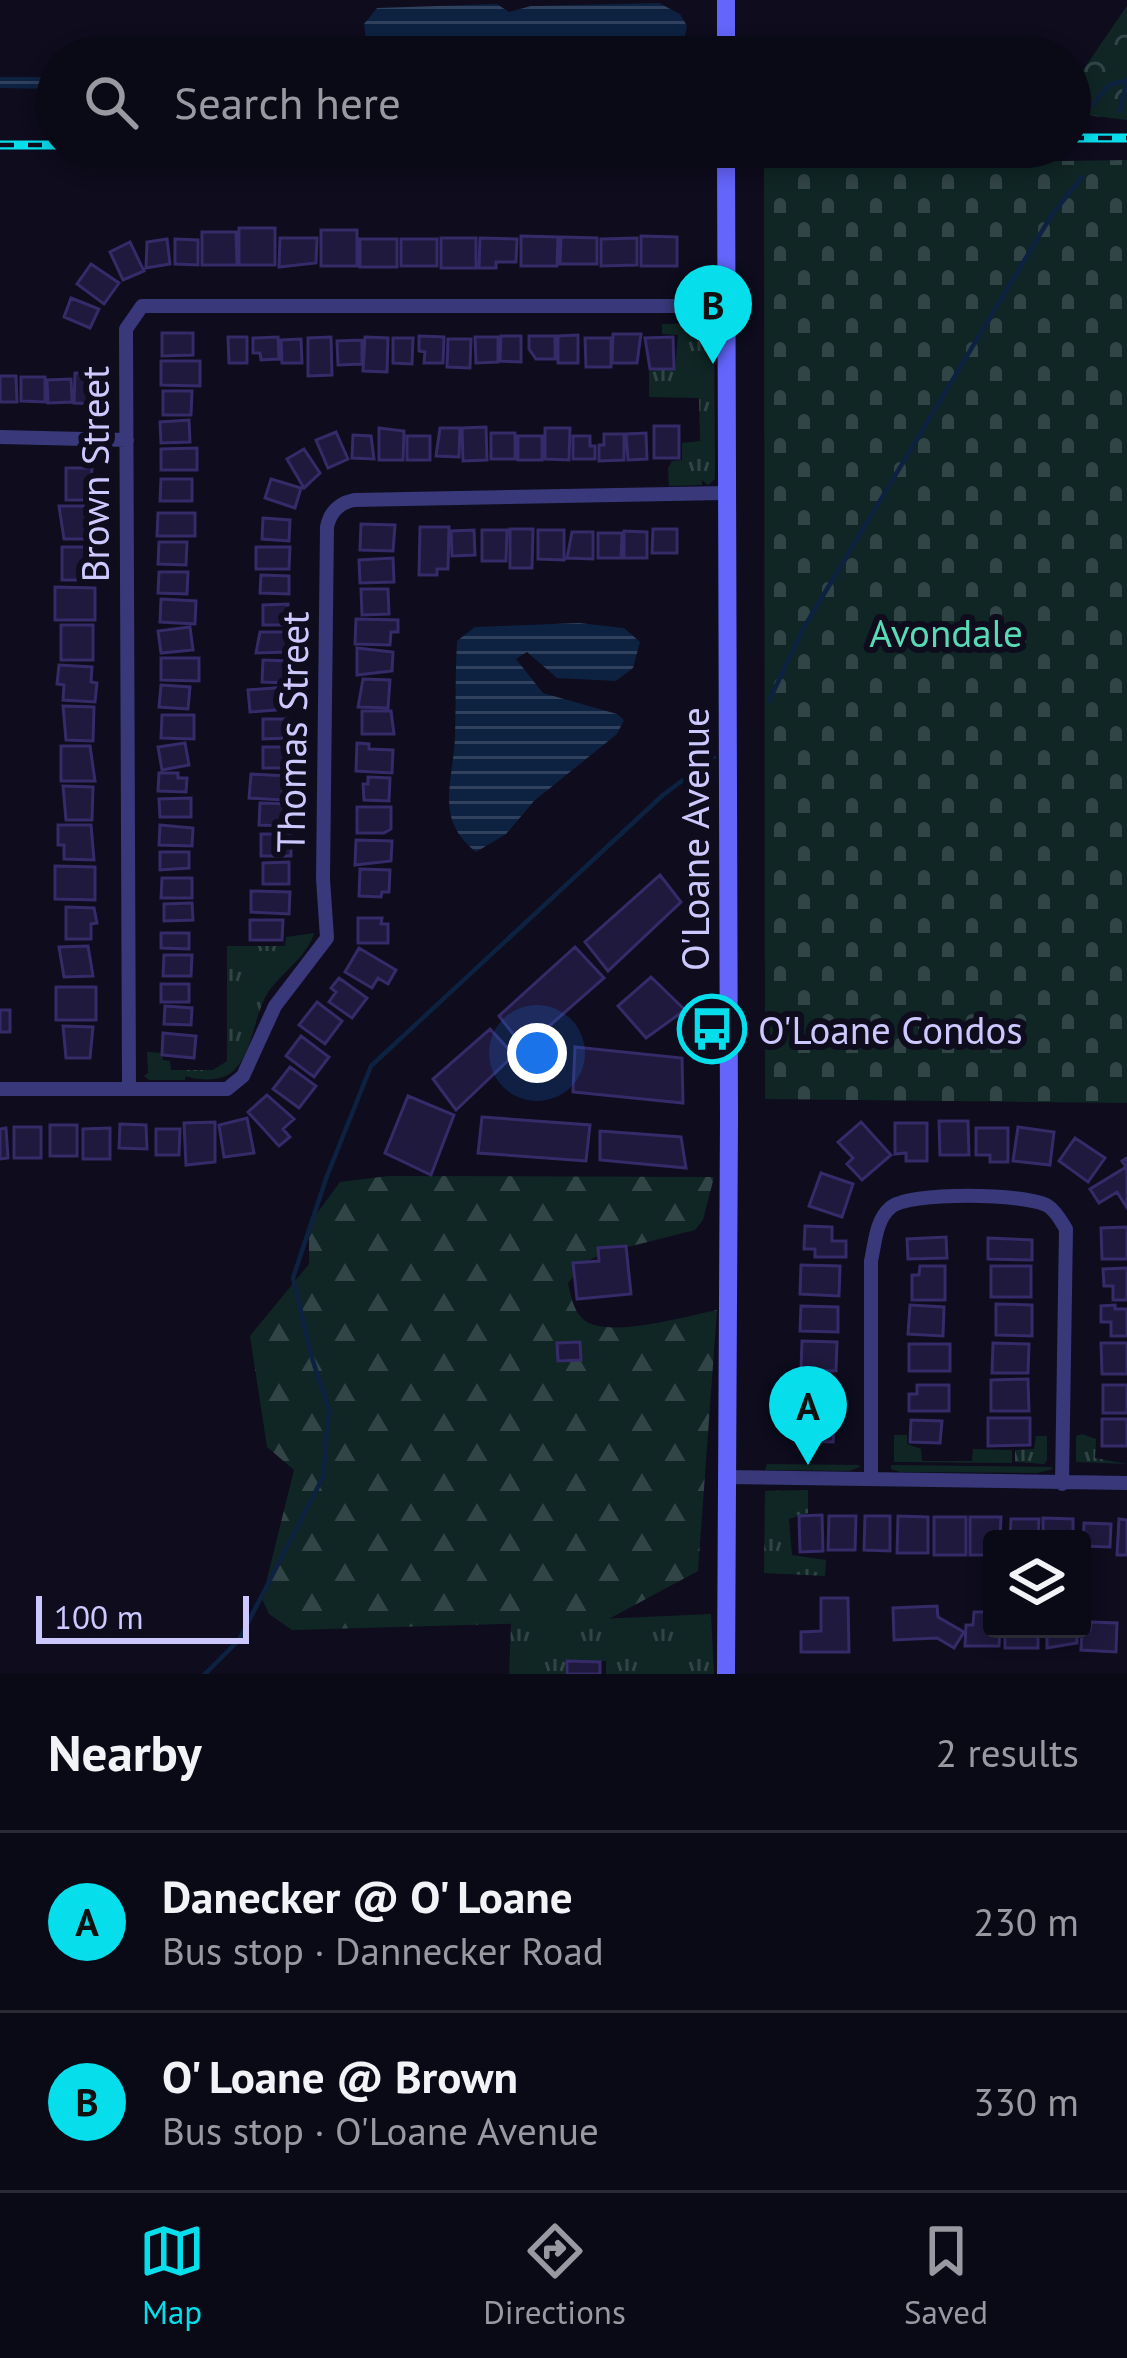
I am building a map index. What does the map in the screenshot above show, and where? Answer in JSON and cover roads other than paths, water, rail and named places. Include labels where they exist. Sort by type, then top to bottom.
[{"type":"street","points":[[726,0],[726,36]]},
{"type":"street","name":"O'Loane Avenue","points":[[726,168],[726,1674]]},
{"type":"street","name":"Brown Street","points":[[129,1086],[126,329],[142,306],[725,306]]},
{"type":"street","points":[[0,437],[127,440]]},
{"type":"street","name":"Thomas Street","points":[[0,1089],[227,1089],[248,1067],[275,1006],[327,938],[323,879],[328,527],[336,509],[354,500],[725,493]]},
{"type":"street","points":[[871,1479],[872,1261],[878,1226],[888,1209],[917,1196],[1034,1202],[1046,1205],[1066,1229],[1062,1484]]},
{"type":"street","points":[[725,1477],[1127,1484]]},
{"type":"water","points":[[659,3],[680,14],[687,26],[685,36],[365,36],[364,24],[377,8],[497,4],[509,12],[531,6]]},
{"type":"water","points":[[0,77],[36,77],[36,89],[0,88]]},
{"type":"water","points":[[579,623],[624,628],[640,642],[633,668],[616,681],[557,678],[527,652],[516,659],[543,693],[624,720],[617,734],[534,801],[506,834],[476,852],[455,827],[450,813],[457,641],[475,627]]},
{"type":"waterway","points":[[1120,111],[1127,79]]},
{"type":"waterway","points":[[1091,106],[1109,85],[1127,80]]},
{"type":"waterway","points":[[769,701],[803,629],[1051,216],[1082,177]]},
{"type":"waterway","points":[[205,1674],[239,1640],[323,1477],[329,1410],[293,1278],[371,1066],[663,795],[714,757]]},
{"type":"railway","points":[[1091,138],[1127,138]]},
{"type":"railway","points":[[0,145],[36,145]]},
{"type":"place","name":"O' Loane @ Brown","points":[[713,364]]},
{"type":"place","name":"O'Loane Condos","points":[[712,1029]]},
{"type":"place","name":"Danecker @ O' Loane","points":[[808,1465]]},
{"type":"park label","name":"Avondale","points":[[946,632]]}]
